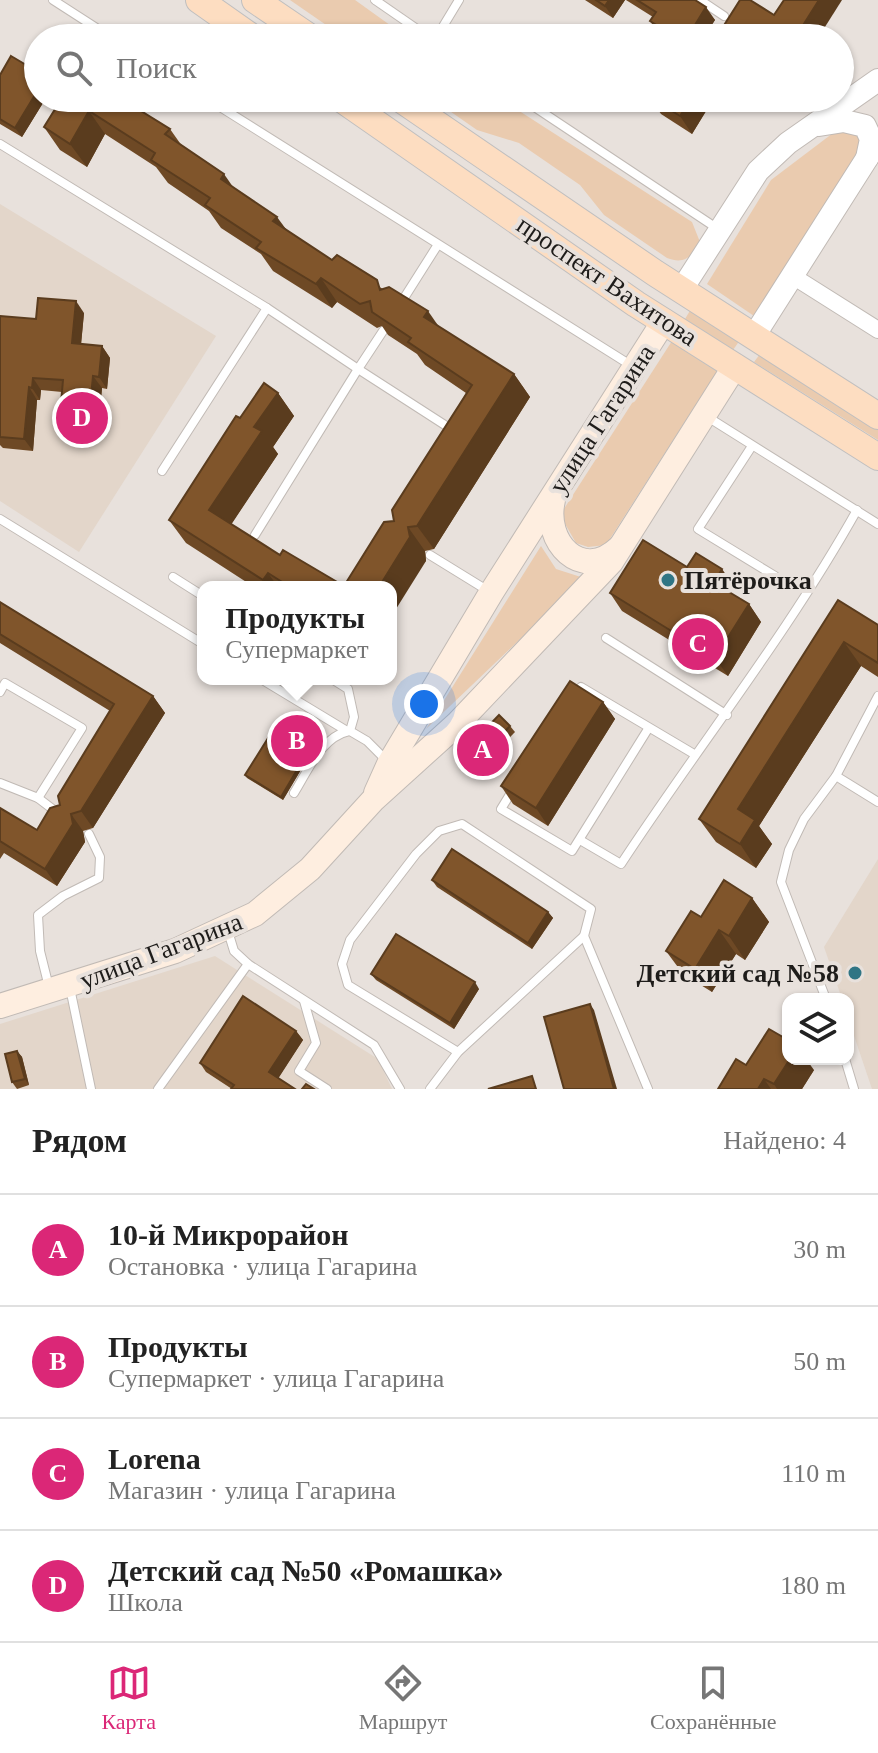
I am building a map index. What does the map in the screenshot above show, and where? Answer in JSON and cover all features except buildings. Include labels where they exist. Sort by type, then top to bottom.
[{"type":"main road","points":[[199,0],[233,24]]},
{"type":"main road","points":[[255,0],[290,24]]},
{"type":"main road","name":"проспект Вахитова","points":[[360,112],[664,321],[878,457]]},
{"type":"main road","name":"проспект Вахитова","points":[[420,112],[682,289],[878,416]]},
{"type":"main road","name":"улица Гагарина","points":[[374,799],[389,764],[491,593],[637,368],[682,289]]},
{"type":"main road","name":"улица Гагарина","points":[[0,1006],[175,951],[255,914],[310,869],[374,799],[457,724],[611,562],[754,336]]},
{"type":"main road","points":[[555,492],[551,528],[557,542],[569,553],[584,559],[600,559],[614,552],[628,537]]},
{"type":"street","name":"улица Гагарина","points":[[854,97],[878,80]]},
{"type":"street","name":"улица Гагарина","points":[[682,289],[758,171],[832,112]]},
{"type":"street","points":[[809,128],[844,121],[865,126],[872,150]]},
{"type":"street","name":"улица Гагарина","points":[[754,336],[872,150]]},
{"type":"street","points":[[791,275],[878,330]]},
{"type":"lane","points":[[53,0],[90,24]]},
{"type":"lane","points":[[375,0],[410,24]]},
{"type":"lane","points":[[444,24],[459,0]]},
{"type":"lane","points":[[700,0],[724,16]]},
{"type":"lane","points":[[228,112],[437,246],[637,368]]},
{"type":"lane","points":[[542,112],[719,229]]},
{"type":"lane","points":[[0,144],[267,308],[450,426],[452,431],[446,444]]},
{"type":"lane","points":[[399,307],[437,246]]},
{"type":"lane","points":[[162,471],[267,308]]},
{"type":"lane","points":[[255,535],[383,331]]},
{"type":"lane","points":[[705,416],[878,524]]},
{"type":"lane","points":[[752,446],[698,529],[775,576]]},
{"type":"lane","points":[[580,840],[621,864],[694,754],[727,715],[814,586],[857,510]]},
{"type":"lane","points":[[0,519],[197,640]]},
{"type":"lane","points":[[430,555],[491,593]]},
{"type":"lane","points":[[173,577],[197,592]]},
{"type":"lane","points":[[606,638],[727,715]]},
{"type":"lane","points":[[0,692],[5,683],[82,728],[38,798]]},
{"type":"lane","points":[[271,685],[367,741],[389,764]]},
{"type":"lane","points":[[294,793],[323,747],[348,731],[354,717],[348,689],[342,685]]},
{"type":"lane","points":[[569,703],[581,687],[694,754]]},
{"type":"lane","points":[[824,993],[781,882],[789,850],[804,819],[836,776],[878,696]]},
{"type":"lane","points":[[518,782],[501,809],[572,851],[648,729]]},
{"type":"lane","points":[[836,776],[878,802]]},
{"type":"lane","points":[[0,783],[38,798],[66,819]]},
{"type":"lane","points":[[430,1089],[458,1052],[584,936],[591,909],[462,824],[439,831],[416,854],[350,940],[342,964],[348,985],[458,1052]]},
{"type":"lane","points":[[89,834],[100,857],[99,878],[63,896],[38,915],[40,951],[60,989],[91,1089]]},
{"type":"lane","points":[[227,928],[234,951],[248,964],[374,1045],[400,1089]]},
{"type":"lane","points":[[584,936],[648,1089]]},
{"type":"lane","points":[[158,1089],[248,964]]},
{"type":"lane","points":[[304,1000],[316,1043],[299,1071],[327,1089]]},
{"type":"lane","points":[[847,1065],[854,1089]]},
{"type":"shaded area","points":[[290,0],[355,0],[388,24],[325,24]]},
{"type":"shaded area","points":[[451,112],[521,112],[692,222],[700,242],[683,260],[667,258],[604,215],[580,185],[519,143],[477,130]]},
{"type":"shaded area","points":[[841,127],[857,130],[862,148],[754,316],[707,284],[771,180]]},
{"type":"shaded area","points":[[0,204],[216,336],[79,552],[0,501]]},
{"type":"shaded area","points":[[691,309],[740,340],[733,350],[685,319]]},
{"type":"shaded area","points":[[672,341],[718,370],[606,545],[588,547],[576,543],[560,515]]},
{"type":"shaded area","points":[[760,354],[878,428],[878,440],[754,362]]},
{"type":"shaded area","points":[[541,546],[556,569],[584,578],[426,729]]},
{"type":"shaded area","name":"Детский сад №58","points":[[878,859],[878,1089],[872,1089],[854,1036],[854,993],[840,993],[824,947]]},
{"type":"shaded area","points":[[215,956],[378,1059],[392,1089],[0,1089],[0,1024]]},
{"type":"place","name":"Детский сад №50 «Ромашка»","points":[[82,418]]},
{"type":"place","name":"Пятёрочка","points":[[668,580]]},
{"type":"place","name":"Lorena","points":[[698,644]]},
{"type":"place","name":"Продукты","points":[[297,741]]},
{"type":"place","name":"10-й Микрорайон","points":[[483,750]]},
{"type":"place","name":"Детский сад №58","points":[[855,973]]}]
